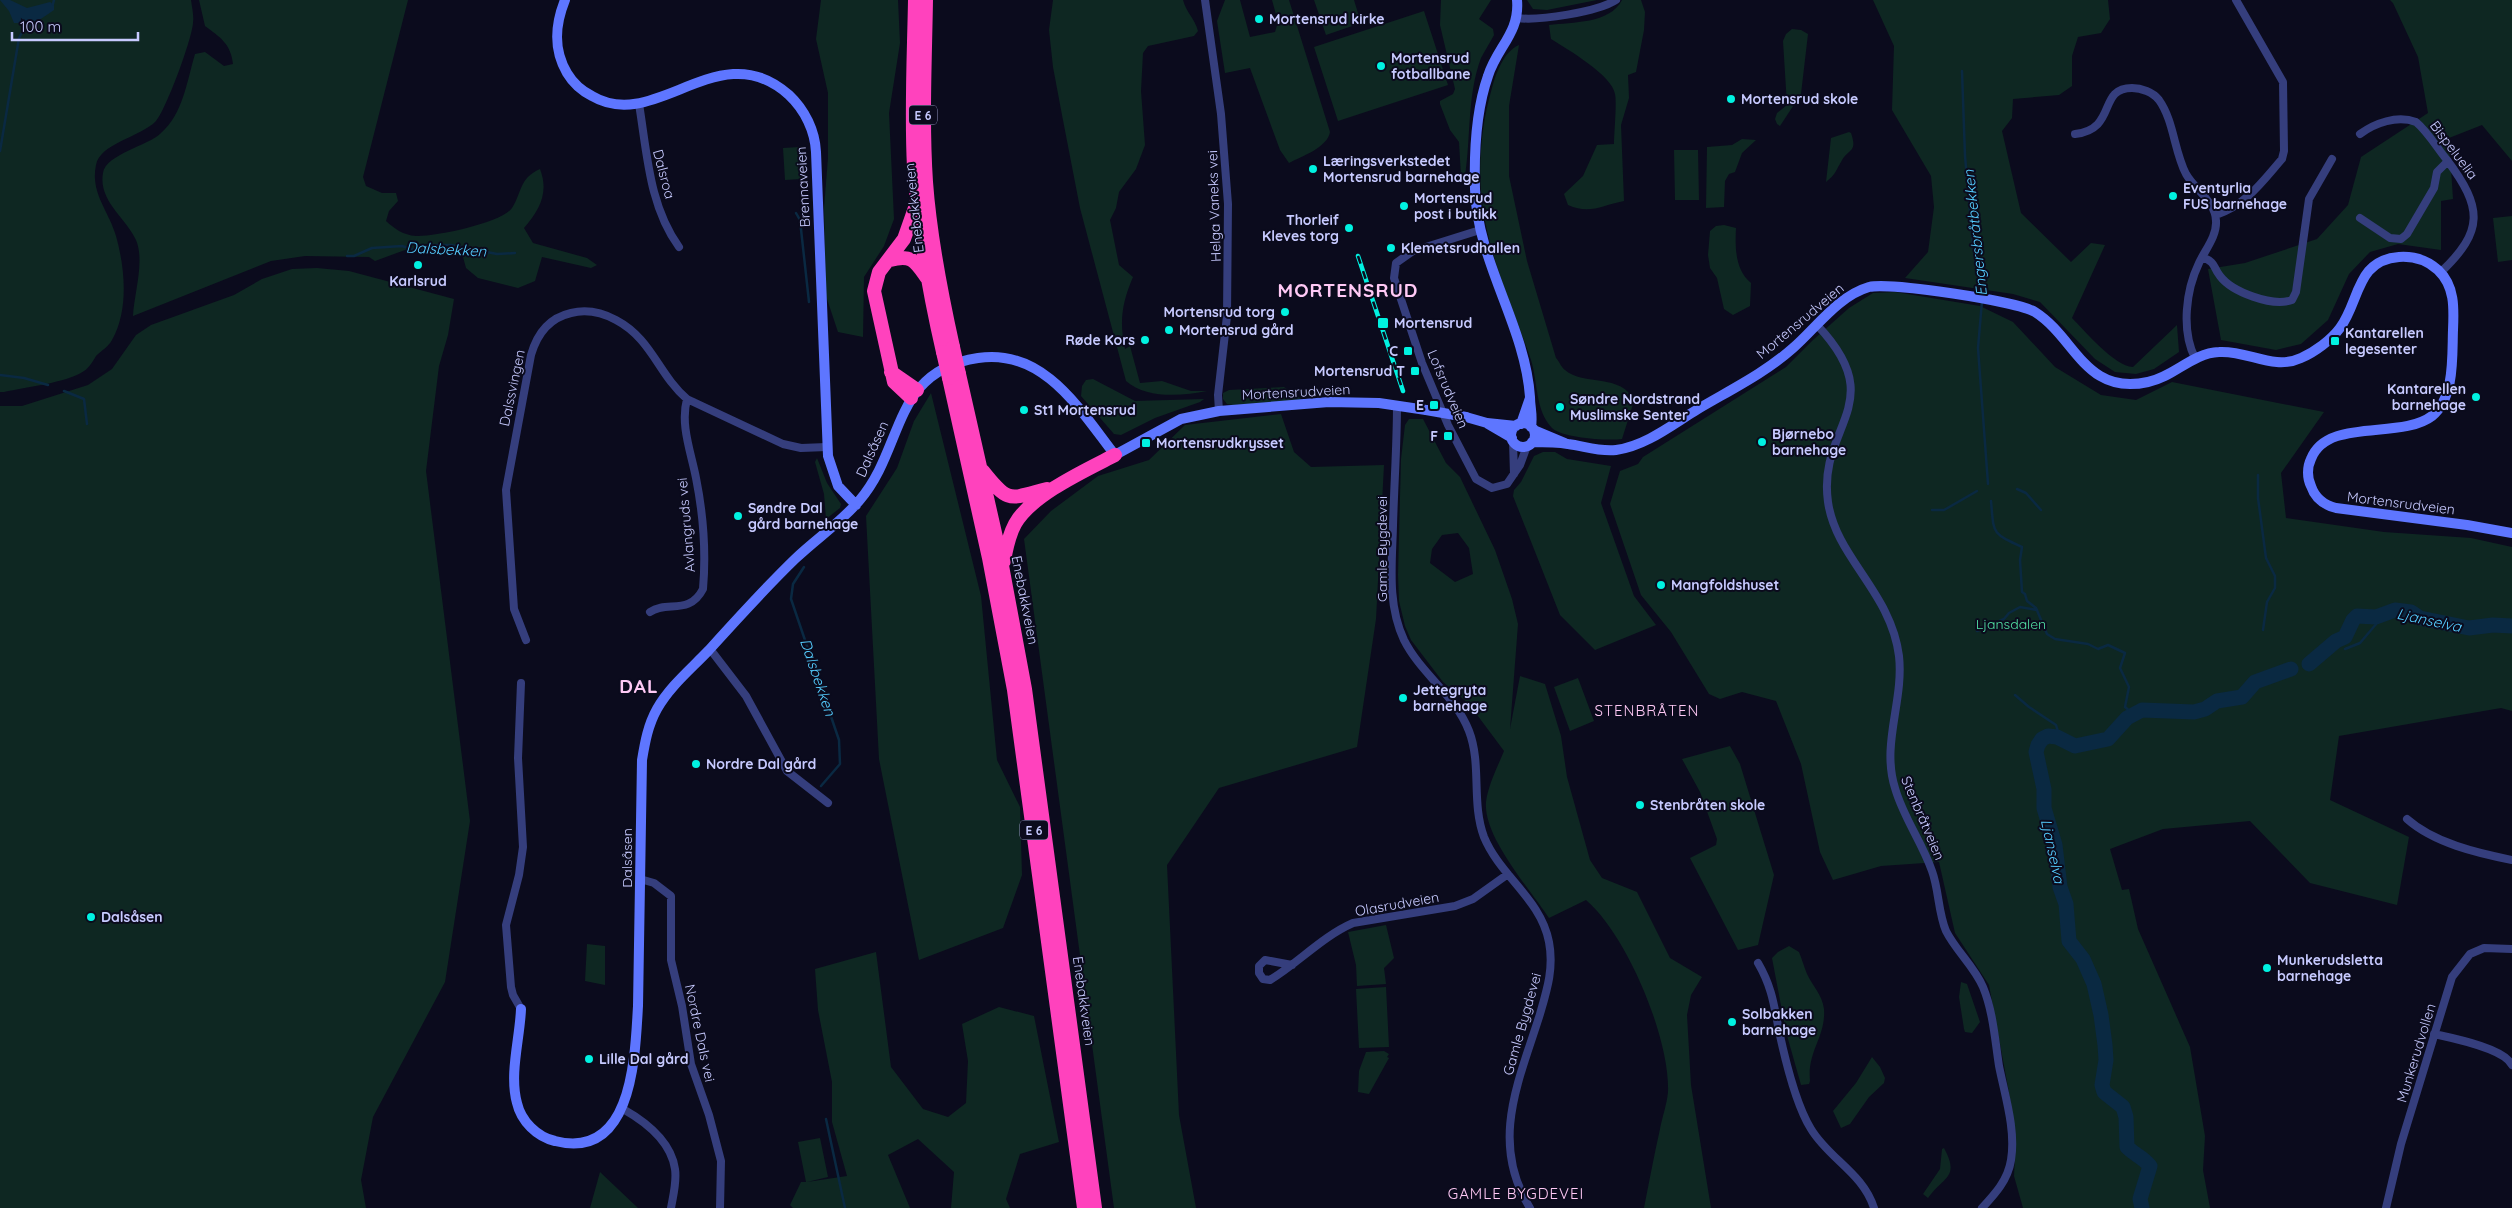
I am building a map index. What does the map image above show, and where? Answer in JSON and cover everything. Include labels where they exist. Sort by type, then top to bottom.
[{"type":"highway","name":"Enebakkveien","points":[[915,0],[913,124],[917,202],[929,282],[954,376],[1014,690],[1084,1208]]},
{"type":"highway","name":"Enebakkveien","points":[[926,0],[923,108],[926,183],[948,349]]},
{"type":"highway","points":[[914,394],[896,386],[891,372],[874,291],[877,276],[903,243],[917,202]]},
{"type":"highway","points":[[890,260],[904,257],[915,262],[929,282]]},
{"type":"highway","name":"Enebakkveien","points":[[954,376],[980,468],[1003,570],[1025,688],[1095,1208]]},
{"type":"highway","name":"E 6","points":[[1003,570],[1005,551],[1014,524],[1026,510],[1057,486],[1115,455]]},
{"type":"highway","name":"E 6","points":[[980,468],[996,487],[1009,496],[1025,496],[1057,486]]},
{"type":"street","name":"Brennaveien","points":[[565,0],[558,22],[556,39],[560,56],[570,77],[584,91],[600,101],[617,105],[638,104],[707,78],[735,74],[756,77],[775,85],[793,99],[805,114],[813,133],[816,152],[829,463],[840,489],[856,504]]},
{"type":"street","name":"Helga Vaneks vei","points":[[1205,0],[1221,108],[1228,204],[1227,316],[1218,395],[1219,411]]},
{"type":"street","points":[[1517,0],[1517,18],[1514,30],[1499,51],[1489,73],[1482,100],[1474,177],[1480,230],[1525,363],[1530,398],[1526,426],[1530,444]]},
{"type":"street","points":[[1517,18],[1542,19],[1604,6],[1616,0]]},
{"type":"street","points":[[2216,215],[2232,209],[2248,198],[2282,159],[2284,151],[2283,82],[2236,0]]},
{"type":"street","points":[[2075,134],[2095,129],[2103,119],[2111,98],[2118,92],[2132,88],[2151,93],[2163,106],[2187,176],[2212,207],[2216,215],[2215,231],[2193,278],[2188,300],[2190,347],[2195,358]]},
{"type":"street","name":"Dalsroa","points":[[638,104],[650,176],[670,235],[679,247]]},
{"type":"street","name":"Bispeluelia","points":[[2360,134],[2378,124],[2411,120],[2420,125],[2468,190],[2473,214],[2472,226],[2465,247],[2441,272]]},
{"type":"street","points":[[2202,257],[2215,264],[2221,277],[2248,296],[2285,301],[2292,300],[2296,292],[2308,199],[2332,159]]},
{"type":"street","points":[[2360,218],[2390,238],[2401,239],[2407,234],[2434,188],[2437,172],[2448,161]]},
{"type":"street","name":"Lofsrudveien","points":[[1480,230],[1407,254],[1396,263],[1393,274],[1426,376],[1461,451],[1478,482],[1492,488],[1504,486],[1510,482],[1530,444]]},
{"type":"street","name":"Mortensrudveien","points":[[1487,423],[1513,439],[1518,445],[1566,444],[1610,450],[1640,443],[1769,366],[1843,301],[1861,290],[1879,286],[1905,287],[2014,304],[2040,316],[2054,329],[2084,365],[2111,380],[2127,383],[2149,382],[2170,374],[2195,358],[2210,353],[2225,352],[2274,363],[2296,360],[2312,352],[2338,330],[2364,276],[2378,264],[2396,257],[2411,257],[2425,261],[2441,272],[2452,291],[2454,310],[2449,381],[2440,407],[2433,416],[2419,423],[2344,435],[2324,441],[2311,458],[2309,483],[2319,499],[2336,508],[2467,525],[2512,533]]},
{"type":"street","name":"Dalssvingen","points":[[526,640],[514,609],[506,490],[528,364],[539,335],[548,323],[562,315],[588,311],[607,315],[623,324],[645,342],[676,389],[687,399],[789,446],[807,448],[828,447]]},
{"type":"street","name":"Stenbråtveien","points":[[1817,325],[1841,354],[1851,383],[1849,411],[1828,475],[1830,510],[1840,537],[1883,606],[1897,644],[1900,683],[1891,740],[1892,779],[1901,805],[1932,872],[1945,928],[1978,977],[1989,1009],[2009,1118],[2012,1150],[2011,1162],[2004,1182],[1982,1208]]},
{"type":"street","name":"Dalsåsen","points":[[521,684],[518,758],[523,847],[520,875],[506,925],[511,987],[513,995],[521,1008],[515,1094],[518,1107],[527,1123],[548,1139],[557,1142],[576,1143],[593,1139],[608,1129],[623,1109],[636,1046],[641,788],[646,738],[654,715],[668,692],[794,559],[856,504],[880,469],[914,394],[933,375],[962,361],[993,357],[1018,360],[1038,369],[1054,380],[1115,455]]},
{"type":"street","name":"Avlangruds vei","points":[[650,612],[688,604],[698,597],[703,589],[701,527],[696,479],[684,417],[687,399]]},
{"type":"street","name":"Mortensrudveien","points":[[1115,455],[1181,419],[1219,411],[1330,402],[1397,405],[1466,417],[1487,423],[1526,426],[1557,438],[1566,444]]},
{"type":"street","name":"Gamle Bygdevei","points":[[1397,405],[1392,584],[1394,609],[1401,634],[1413,655],[1454,705],[1469,730],[1474,753],[1475,797],[1480,824],[1486,840],[1508,874],[1538,913],[1546,933],[1550,955],[1550,976],[1547,991],[1514,1099],[1509,1124],[1509,1149],[1514,1175],[1530,1208]]},
{"type":"street","points":[[1514,474],[1512,433],[1526,426]]},
{"type":"street","points":[[710,649],[746,696],[787,772],[828,803]]},
{"type":"street","points":[[2407,819],[2420,831],[2491,856],[2512,860]]},
{"type":"street","name":"Olasrudveien","points":[[1292,965],[1342,928],[1353,924],[1455,906],[1473,898],[1508,874]]},
{"type":"street","name":"Nordre Dals vei","points":[[640,880],[654,883],[671,896],[671,960],[682,1006],[691,1064],[709,1115],[721,1161],[720,1208]]},
{"type":"street","name":"Munkerudvollen","points":[[2386,1208],[2402,1144],[2452,977],[2470,954],[2484,948],[2512,949]]},
{"type":"street","points":[[1758,964],[1771,989],[1787,1063],[1808,1125],[1816,1136],[1860,1180],[1874,1208]]},
{"type":"street","points":[[2434,1034],[2497,1052],[2510,1060],[2512,1065]]},
{"type":"street","points":[[623,1109],[659,1136],[670,1152],[675,1170],[671,1208]]},
{"type":"green space","points":[[0,0],[191,0],[193,17],[192,31],[172,89],[156,121],[141,132],[105,151],[99,157],[96,165],[95,175],[98,193],[113,227],[122,262],[123,302],[121,316],[112,340],[96,356],[88,368],[76,375],[57,382],[4,392],[0,392]]},
{"type":"green space","points":[[199,0],[408,0],[363,177],[366,186],[382,193],[396,193],[398,201],[389,211],[386,221],[400,231],[416,236],[452,232],[482,224],[506,214],[512,208],[528,177],[540,169],[544,185],[543,193],[535,214],[524,228],[533,243],[587,258],[597,265],[591,268],[542,257],[535,281],[518,288],[478,278],[466,268],[463,257],[464,250],[445,244],[435,245],[415,252],[405,250],[375,261],[369,257],[305,256],[271,261],[133,316],[139,267],[138,248],[132,232],[109,201],[103,183],[103,173],[106,166],[119,155],[155,138],[168,125],[179,107],[195,54],[205,52],[224,66],[233,64],[227,46],[205,26]]},
{"type":"green space","points":[[821,0],[898,0],[900,43],[889,113],[894,219],[884,246],[864,277],[863,337],[838,332],[826,296],[824,208],[828,158],[828,93],[816,39]]},
{"type":"green space","points":[[1053,0],[1183,0],[1197,27],[1198,31],[1194,36],[1148,46],[1143,53],[1141,91],[1145,145],[1136,169],[1119,192],[1116,208],[1110,220],[1119,265],[1133,277],[1124,304],[1122,330],[1125,349],[1130,346],[1140,383],[1162,381],[1191,391],[1207,391],[1165,395],[1144,391],[1126,381],[1080,208],[1062,115],[1053,67],[1049,30]]},
{"type":"green space","points":[[1225,0],[1240,0],[1250,37],[1275,32],[1278,22],[1272,0],[1289,0],[1330,132],[1328,138],[1319,147],[1289,163],[1280,150],[1250,68],[1225,73],[1217,21]]},
{"type":"green space","points":[[1314,0],[1354,0],[1361,23],[1326,35]]},
{"type":"green space","points":[[1441,0],[1491,0],[1479,19],[1493,29],[1494,35],[1481,58],[1473,87],[1465,176],[1461,176],[1459,142],[1450,130],[1440,104],[1440,101],[1453,94],[1455,89],[1440,25]]},
{"type":"green space","points":[[1527,0],[1597,0],[1547,10],[1533,9]]},
{"type":"green space","points":[[1622,0],[1641,0],[1645,12],[1644,30],[1636,72],[1628,75],[1629,98],[1621,125],[1624,201],[1590,209],[1576,208],[1568,205],[1564,194],[1583,176],[1597,145],[1614,144],[1616,98],[1612,87],[1598,71],[1551,39],[1549,25],[1600,18],[1609,14]]},
{"type":"green space","points":[[1873,0],[2108,0],[2110,19],[2101,33],[2078,37],[2072,56],[2072,86],[2059,95],[2013,99],[2012,118],[2002,131],[2021,213],[2071,262],[2091,243],[2105,245],[2072,318],[2100,347],[2125,365],[2133,367],[2177,325],[2179,352],[2154,369],[2136,374],[2115,372],[2095,359],[2040,302],[2013,294],[1905,278],[1928,252],[1934,207],[1931,176],[1892,110],[1894,46]]},
{"type":"green space","points":[[2390,0],[2512,0],[2512,161],[2482,125],[2449,138],[2453,199],[2441,201],[2441,250],[2398,244],[2370,252],[2349,274],[2328,320],[2301,344],[2276,350],[2221,340],[2208,269],[2245,263],[2317,239],[2348,205],[2361,157],[2428,113],[2418,57]]},
{"type":"green space","name":"Mortensrud fotballbane","points":[[1424,11],[1448,85],[1338,121],[1314,47]]},
{"type":"green space","points":[[1792,29],[1801,30],[1808,34],[1801,94],[1780,126],[1775,119],[1777,113],[1787,105],[1783,41],[1786,34]]},
{"type":"green space","points":[[1519,45],[1509,106],[1509,176],[1527,261],[1556,358],[1562,367],[1573,375],[1612,383],[1621,387],[1628,392],[1634,401],[1622,439],[1607,440],[1565,434],[1552,428],[1547,421],[1540,404],[1531,360],[1491,247],[1486,227],[1480,178],[1485,117],[1498,69],[1509,52]]},
{"type":"green space","points":[[1849,132],[1853,139],[1853,147],[1834,175],[1826,182],[1831,138]]},
{"type":"green space","points":[[1742,139],[1756,140],[1742,153],[1735,172],[1729,174],[1725,181],[1724,207],[1706,208],[1707,147],[1732,145]]},
{"type":"green space","points":[[800,147],[801,179],[785,180],[783,148]]},
{"type":"green space","points":[[1674,150],[1698,150],[1699,200],[1675,200]]},
{"type":"green space","points":[[2512,216],[2512,260],[2498,262],[2493,218]]},
{"type":"green space","points":[[1724,225],[1736,228],[1737,258],[1742,272],[1751,283],[1750,306],[1733,315],[1724,309],[1717,278],[1710,268],[1708,255],[1710,231],[1716,226]]},
{"type":"green space","points":[[317,268],[349,271],[454,299],[448,335],[439,366],[426,471],[470,821],[445,982],[373,1117],[361,1180],[366,1208],[0,1208],[0,406],[22,406],[88,385],[112,369],[136,335],[151,325],[234,295],[262,279],[292,269]]},
{"type":"green space","name":"Ljansdalen","points":[[1895,292],[1980,306],[2013,322],[2055,367],[2101,395],[2136,400],[2172,382],[2324,412],[2281,473],[2286,518],[2384,532],[2471,538],[2512,547],[2512,711],[2501,708],[2339,736],[2330,800],[2409,837],[2397,905],[2310,883],[2250,821],[2163,829],[2110,849],[2122,890],[2129,889],[2138,929],[2190,1047],[2205,1136],[2203,1170],[2210,1208],[2023,1208],[2014,1176],[2016,1137],[1989,985],[1955,933],[1939,862],[1881,866],[1833,880],[1820,852],[1801,764],[1776,701],[1742,692],[1720,699],[1709,694],[1671,632],[1641,595],[1610,504],[1620,471],[1638,464],[1643,457],[1786,367],[1849,308],[1873,293]]},
{"type":"green space","points":[[1093,379],[1135,401],[1204,399],[1155,418],[1121,435],[1114,434],[1081,396],[1082,386],[1086,380]]},
{"type":"green space","points":[[1284,387],[1304,401],[1233,405],[1227,404],[1223,399],[1223,393],[1229,390]]},
{"type":"green space","points":[[931,393],[981,596],[997,760],[1020,807],[1022,875],[1003,928],[919,960],[879,759],[866,516],[897,468],[914,421]]},
{"type":"green space","points":[[1281,414],[1294,452],[1311,467],[1384,465],[1376,619],[1357,747],[1219,788],[1167,865],[1179,1115],[1196,1208],[1114,1208],[1024,539],[1051,511],[1098,476],[1149,460],[1185,425]]},
{"type":"green space","points":[[1409,419],[1423,419],[1446,463],[1460,477],[1495,550],[1512,599],[1518,624],[1510,729],[1520,676],[1545,684],[1561,736],[1567,777],[1590,860],[1602,878],[1637,892],[1670,958],[1702,977],[1691,995],[1687,1015],[1691,1085],[1711,1208],[1644,1208],[1668,1092],[1667,1070],[1662,1044],[1643,989],[1616,937],[1601,916],[1586,900],[1549,918],[1509,862],[1492,831],[1487,816],[1486,802],[1491,782],[1504,751],[1469,704],[1443,682],[1411,640],[1405,626],[1399,601],[1398,575],[1401,459],[1405,425]],"holes":[[[1458,533],[1469,548],[1473,574],[1455,582],[1430,563],[1432,549],[1442,535]]]},
{"type":"green space","points":[[1543,452],[1555,452],[1567,459],[1611,466],[1601,503],[1634,596],[1656,625],[1595,650],[1560,615],[1513,496],[1514,490],[1521,482],[1534,456]]},
{"type":"green space","points":[[817,458],[827,483],[841,504],[840,508],[826,519],[824,494],[815,462]]},
{"type":"green space","points":[[1578,678],[1594,721],[1570,731],[1554,687]]},
{"type":"green space","points":[[1730,746],[1740,764],[1774,875],[1758,945],[1738,950],[1690,858],[1716,845],[1717,839],[1700,792],[1682,759]]},
{"type":"green space","points":[[1386,925],[1394,958],[1384,968],[1386,984],[1357,986],[1356,965],[1348,932]]},
{"type":"green space","points":[[587,944],[605,946],[605,985],[585,981]]},
{"type":"green space","points":[[1789,946],[1799,952],[1807,974],[1821,999],[1824,1009],[1822,1028],[1811,1061],[1810,1081],[1809,1084],[1801,1085],[1786,1032],[1772,958]]},
{"type":"green space","points":[[876,952],[891,1067],[923,1109],[948,1117],[966,1103],[968,1061],[962,1024],[999,1007],[1034,1016],[1059,1142],[1020,1154],[1006,1199],[1010,1208],[951,1208],[954,1172],[918,1139],[888,1155],[910,1208],[793,1208],[790,1205],[801,1182],[806,1182],[798,1142],[820,1138],[828,1177],[807,1182],[847,1176],[832,1122],[832,1082],[818,1010],[815,969]]},
{"type":"green space","points":[[1961,982],[1967,984],[1980,1022],[1972,1033],[1965,1032],[1964,1029],[1959,997]]},
{"type":"green space","points":[[1386,987],[1389,1047],[1359,1048],[1356,989]]},
{"type":"green space","points":[[1384,1051],[1389,1054],[1387,1057],[1389,1058],[1369,1094],[1358,1092],[1359,1071],[1366,1052]]},
{"type":"green space","points":[[1872,1057],[1880,1067],[1885,1078],[1884,1083],[1869,1097],[1850,1124],[1841,1128],[1833,1111],[1856,1083]]},
{"type":"green space","points":[[1944,1148],[1949,1158],[1950,1171],[1948,1176],[1928,1198],[1923,1194],[1940,1169],[1942,1149]]},
{"type":"green space","points":[[600,1172],[638,1208],[590,1208]]},
{"type":"water","points":[[0,0],[10,0],[27,8],[50,2],[54,5],[54,10],[26,29],[18,23],[14,23],[9,11]]},
{"type":"waterway","points":[[53,4],[54,0]]},
{"type":"waterway","points":[[0,151],[19,38],[24,29]]},
{"type":"waterway","name":"Engersbråtbekken","points":[[1962,71],[1965,156],[1973,245],[1982,296]]},
{"type":"waterway","points":[[796,213],[800,220],[809,302]]},
{"type":"waterway","name":"Dalsbekken","points":[[347,256],[354,256],[372,248],[402,246],[418,251],[430,245],[451,245],[497,254],[515,253]]},
{"type":"waterway","name":"Engersbråtbekken","points":[[1982,301],[1978,348],[1988,484]]},
{"type":"waterway","points":[[0,375],[24,378],[48,385]]},
{"type":"waterway","points":[[64,391],[84,399],[87,424]]},
{"type":"waterway","points":[[2258,475],[2258,498],[2266,558],[2275,576],[2275,588],[2267,602],[2263,630]]},
{"type":"waterway","points":[[2017,489],[2026,493],[2041,510]]},
{"type":"waterway","points":[[1932,510],[1944,510],[1977,491]]},
{"type":"waterway","name":"Engersbråtbekken","points":[[1991,501],[1996,531],[2004,539],[2022,547],[2020,560],[2022,592],[2025,594],[2027,601],[2036,608],[2047,634],[2055,639],[2088,644],[2098,649],[2108,645],[2125,653],[2120,668],[2129,687],[2125,707],[2133,714]]},
{"type":"waterway","name":"Dalsbekken","points":[[804,567],[793,584],[791,599],[839,740],[840,764],[821,786]]},
{"type":"waterway","points":[[1977,631],[2004,619],[2009,613],[2020,607],[2037,610]]},
{"type":"waterway","name":"Ljanselva","points":[[2309,664],[2336,641],[2345,637],[2357,616],[2376,617],[2395,610],[2411,612],[2420,618],[2469,628],[2493,625],[2512,626]]},
{"type":"waterway","points":[[2345,649],[2360,643],[2383,616]]},
{"type":"waterway","name":"Ljanselva","points":[[2142,1208],[2140,1199],[2150,1166],[2127,1147],[2126,1117],[2123,1107],[2104,1092],[2102,1085],[2106,1060],[2101,1015],[2094,984],[2083,959],[2069,941],[2066,904],[2060,887],[2055,845],[2044,808],[2044,789],[2036,752],[2042,739],[2048,736],[2057,737],[2075,746],[2108,739],[2127,718],[2142,710],[2194,712],[2205,709],[2217,701],[2242,697],[2255,682],[2291,669]]},
{"type":"waterway","points":[[2015,695],[2056,725],[2060,738]]},
{"type":"waterway","name":"Dalsbekken","points":[[826,1119],[845,1208]]},
{"type":"railway","points":[[1358,256],[1403,391]]},
{"type":"place","name":"Mortensrud kirke","points":[[1259,19]]},
{"type":"place","name":"Mortensrud fotballbane","points":[[1381,66]]},
{"type":"place","name":"Mortensrud skole","points":[[1731,99]]},
{"type":"place","name":"Læringsverkstedet Mortensrud barnehage","points":[[1313,169]]},
{"type":"place","name":"Eventyrlia FUS barnehage","points":[[2173,196]]},
{"type":"place","name":"Mortensrud post i butikk","points":[[1404,206]]},
{"type":"place","name":"Thorleif Kleves torg","points":[[1349,228]]},
{"type":"place","name":"Klemetsrudhallen","points":[[1391,248]]},
{"type":"place","name":"Karlsrud","points":[[418,265]]},
{"type":"place","name":"Mortensrud torg","points":[[1285,312]]},
{"type":"place","name":"Mortensrud","points":[[1383,323]]},
{"type":"place","name":"Mortensrud gård","points":[[1169,330]]},
{"type":"place","name":"Røde Kors","points":[[1145,340]]},
{"type":"place","name":"Kantarellen legesenter","points":[[2335,341]]},
{"type":"place","name":"C","points":[[1408,351]]},
{"type":"place","name":"Mortensrud T","points":[[1415,371]]},
{"type":"place","name":"Kantarellen barnehage","points":[[2476,397]]},
{"type":"place","name":"E","points":[[1434,405]]},
{"type":"place","name":"Søndre Nordstrand Muslimske Senter","points":[[1560,407]]},
{"type":"place","name":"St1 Mortensrud","points":[[1024,410]]},
{"type":"place","name":"F","points":[[1448,436]]},
{"type":"place","name":"Bjørnebo barnehage","points":[[1762,442]]},
{"type":"place","name":"Mortensrudkrysset","points":[[1146,443]]},
{"type":"place","name":"Søndre Dal gård barnehage","points":[[738,516]]},
{"type":"place","name":"Mangfoldshuset","points":[[1661,585]]},
{"type":"place","name":"Jettegryta barnehage","points":[[1403,698]]},
{"type":"place","name":"Nordre Dal gård","points":[[696,764]]},
{"type":"place","name":"Stenbråten skole","points":[[1640,805]]},
{"type":"place","name":"Dalsåsen","points":[[91,917]]},
{"type":"place","name":"Munkerudsletta barnehage","points":[[2267,968]]},
{"type":"place","name":"Solbakken barnehage","points":[[1732,1022]]},
{"type":"place","name":"Lille Dal gård","points":[[589,1059]]},
{"type":"district","name":"MORTENSRUD","points":[[1348,290]]},
{"type":"district","name":"DAL","points":[[639,686]]},
{"type":"district","name":"STENBRÅTEN","points":[[1647,710]]},
{"type":"district","name":"GAMLE BYGDEVEI","points":[[1516,1193]]}]
